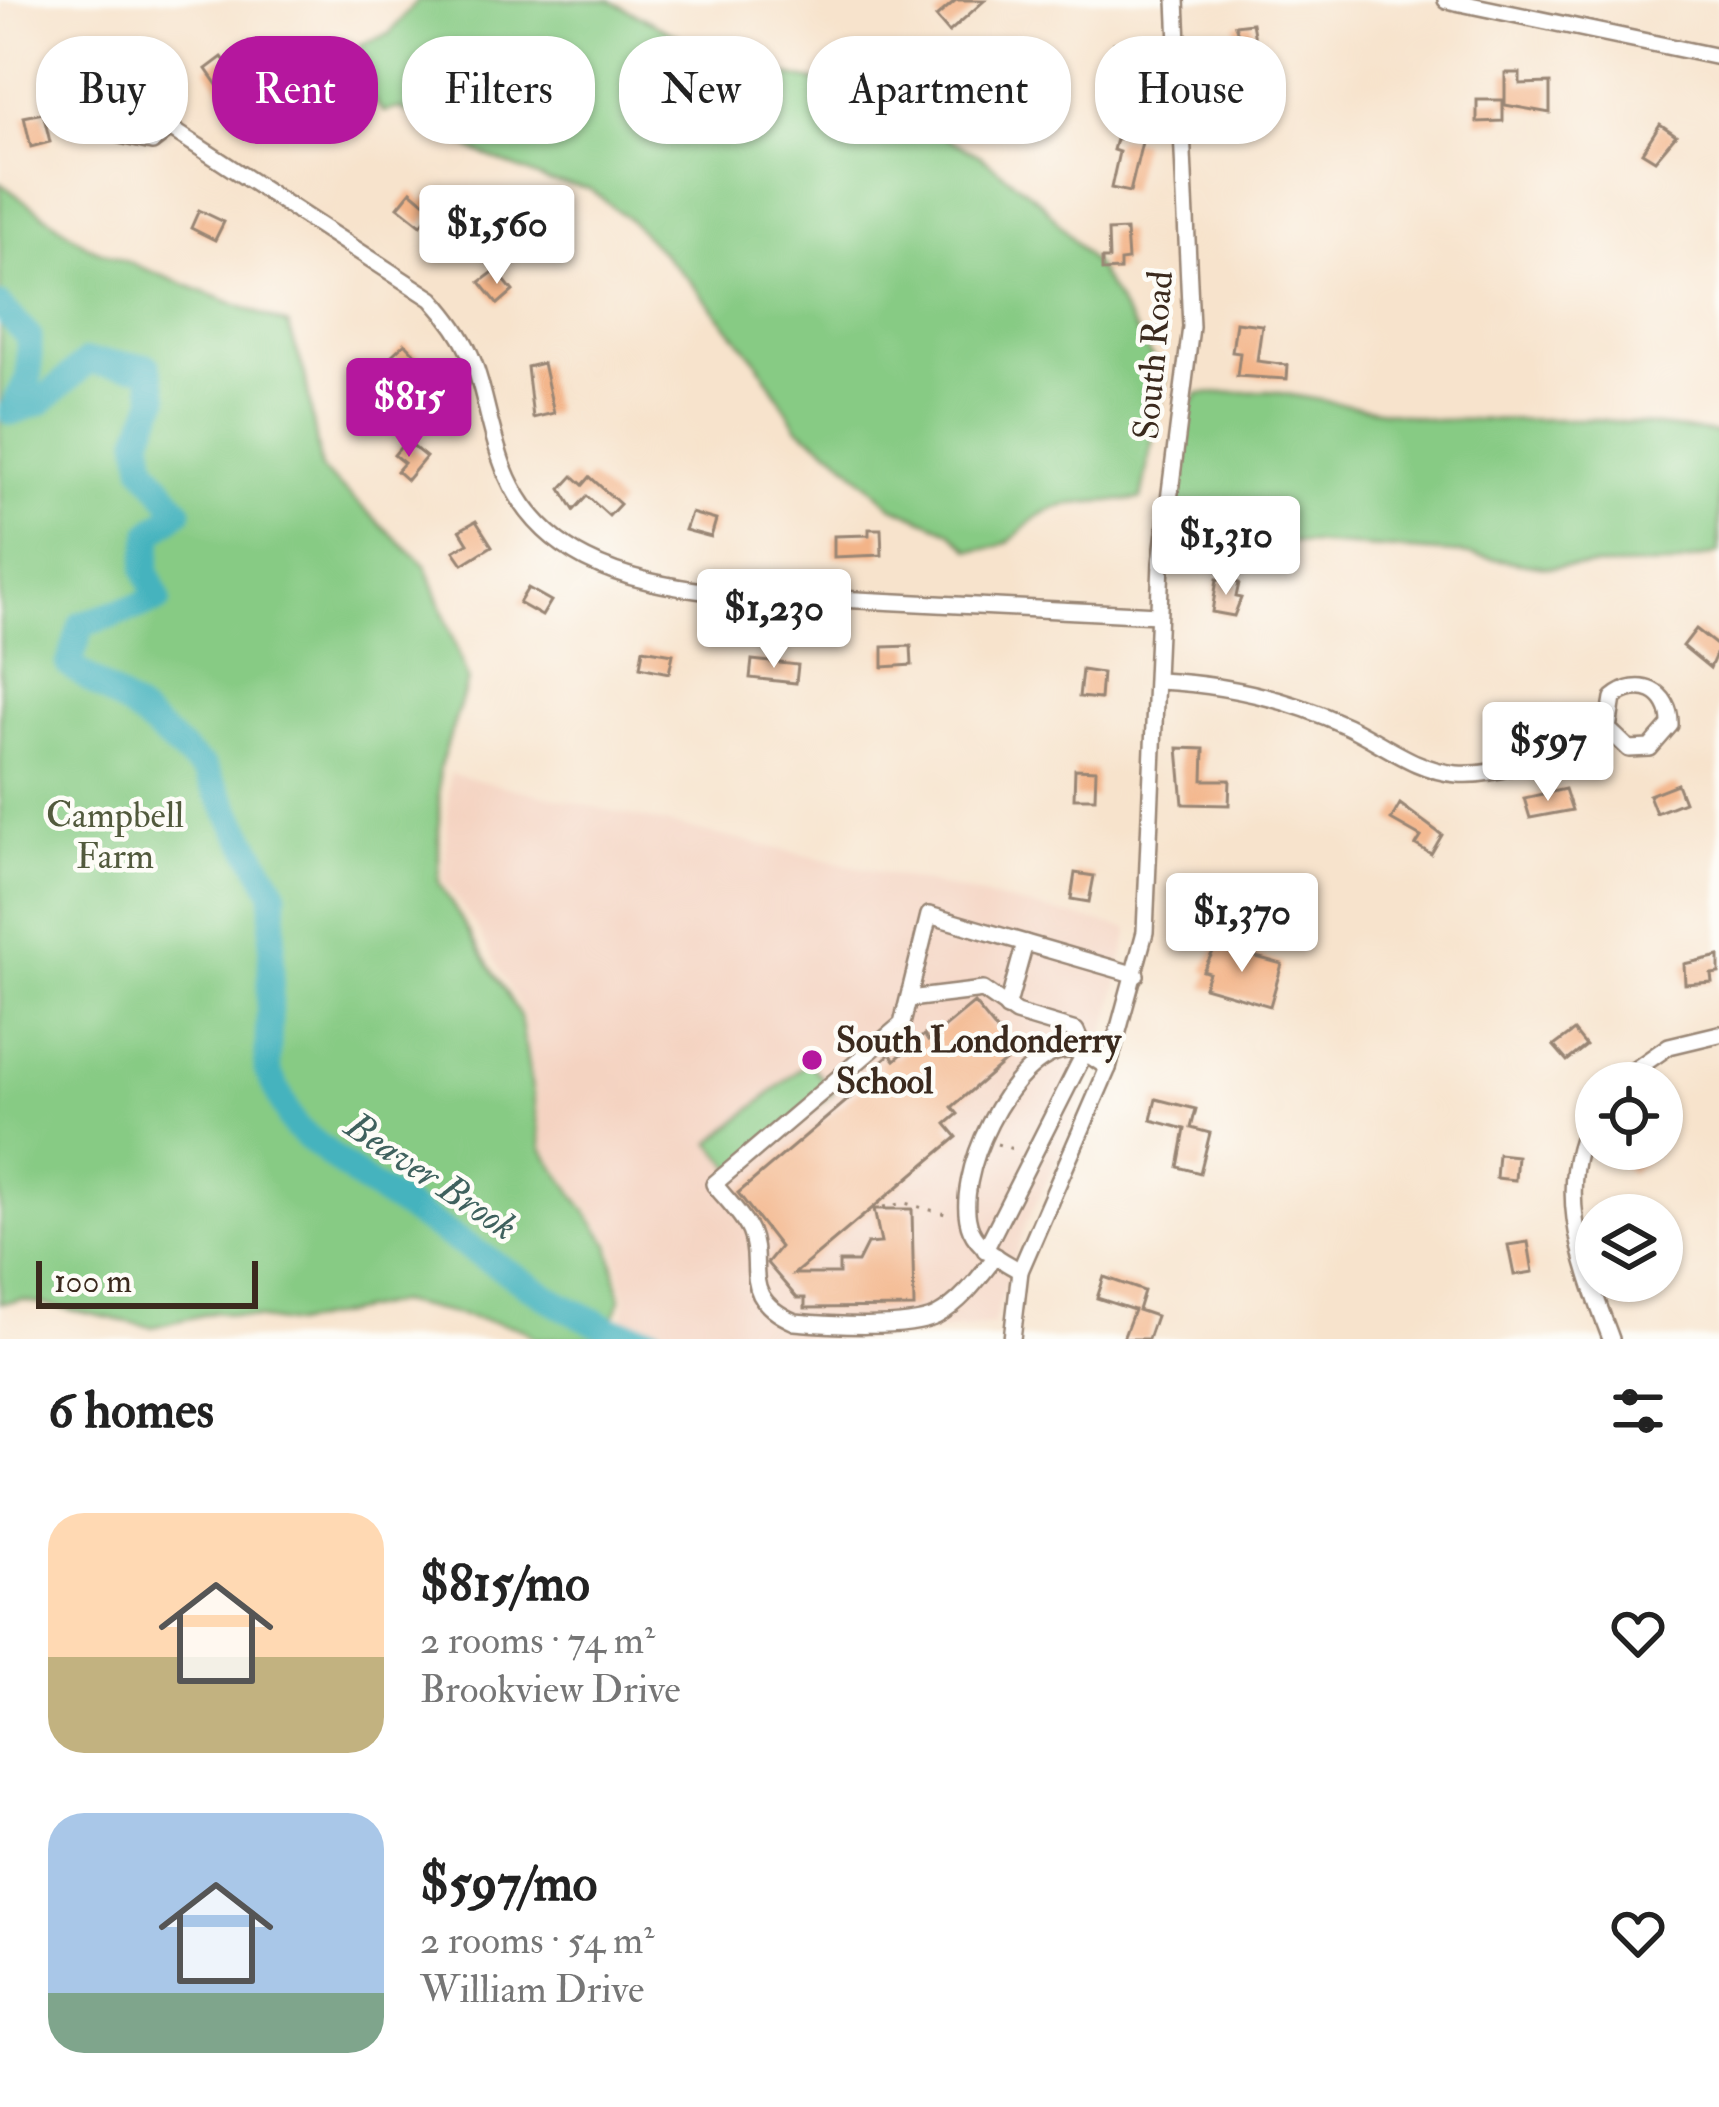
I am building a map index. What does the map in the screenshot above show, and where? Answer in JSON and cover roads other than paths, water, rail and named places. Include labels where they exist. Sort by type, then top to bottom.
[{"type":"street","name":"South Road","points":[[1012,1339],[1020,1271],[1108,1068],[1136,975],[1147,902],[1166,496],[1191,327],[1176,0]]},
{"type":"street","points":[[1446,0],[1486,4],[1719,57]]},
{"type":"street","points":[[128,79],[160,81],[176,108],[170,128],[152,142],[120,135],[109,116],[112,94],[128,79]]},
{"type":"street","points":[[188,140],[432,299],[455,325],[481,370],[499,455],[512,488],[555,542],[599,568],[666,587],[718,593],[1158,615]]},
{"type":"street","points":[[1158,681],[1237,690],[1286,702],[1351,728],[1418,764],[1458,774],[1498,769],[1608,728]]},
{"type":"street","points":[[1652,689],[1667,704],[1670,725],[1650,748],[1620,745],[1608,728],[1608,707],[1622,691],[1652,689]]},
{"type":"street","points":[[1085,1052],[991,1253],[948,1308],[923,1321],[795,1322],[760,1291],[751,1264],[752,1236],[714,1184],[902,1024],[929,915],[1136,975]]},
{"type":"street","points":[[1007,1008],[1025,943]]},
{"type":"street","points":[[909,999],[983,990],[1007,1008],[1068,1027],[1085,1052],[1108,1068]]},
{"type":"street","points":[[1647,1062],[1670,1046],[1719,1034]]},
{"type":"street","points":[[1020,1271],[991,1253],[966,1215],[970,1174],[983,1137],[1017,1085],[1042,1060],[1068,1049],[1085,1052]]},
{"type":"street","points":[[1575,1170],[1571,1201],[1583,1261],[1611,1339]]},
{"type":"waterway","name":"Beaver Brook","points":[[0,306],[29,337],[29,377],[11,412],[41,402],[87,362],[148,367],[156,398],[140,437],[144,466],[179,511],[151,533],[146,570],[158,600],[82,624],[69,665],[133,709],[205,770],[274,891],[267,1070],[295,1127],[363,1181],[560,1305],[612,1330],[653,1339]]},
{"type":"place","name":"South Londonderry School","points":[[812,1060]]},
{"type":"park label","name":"Campbell Farm","points":[[115,834]]}]
